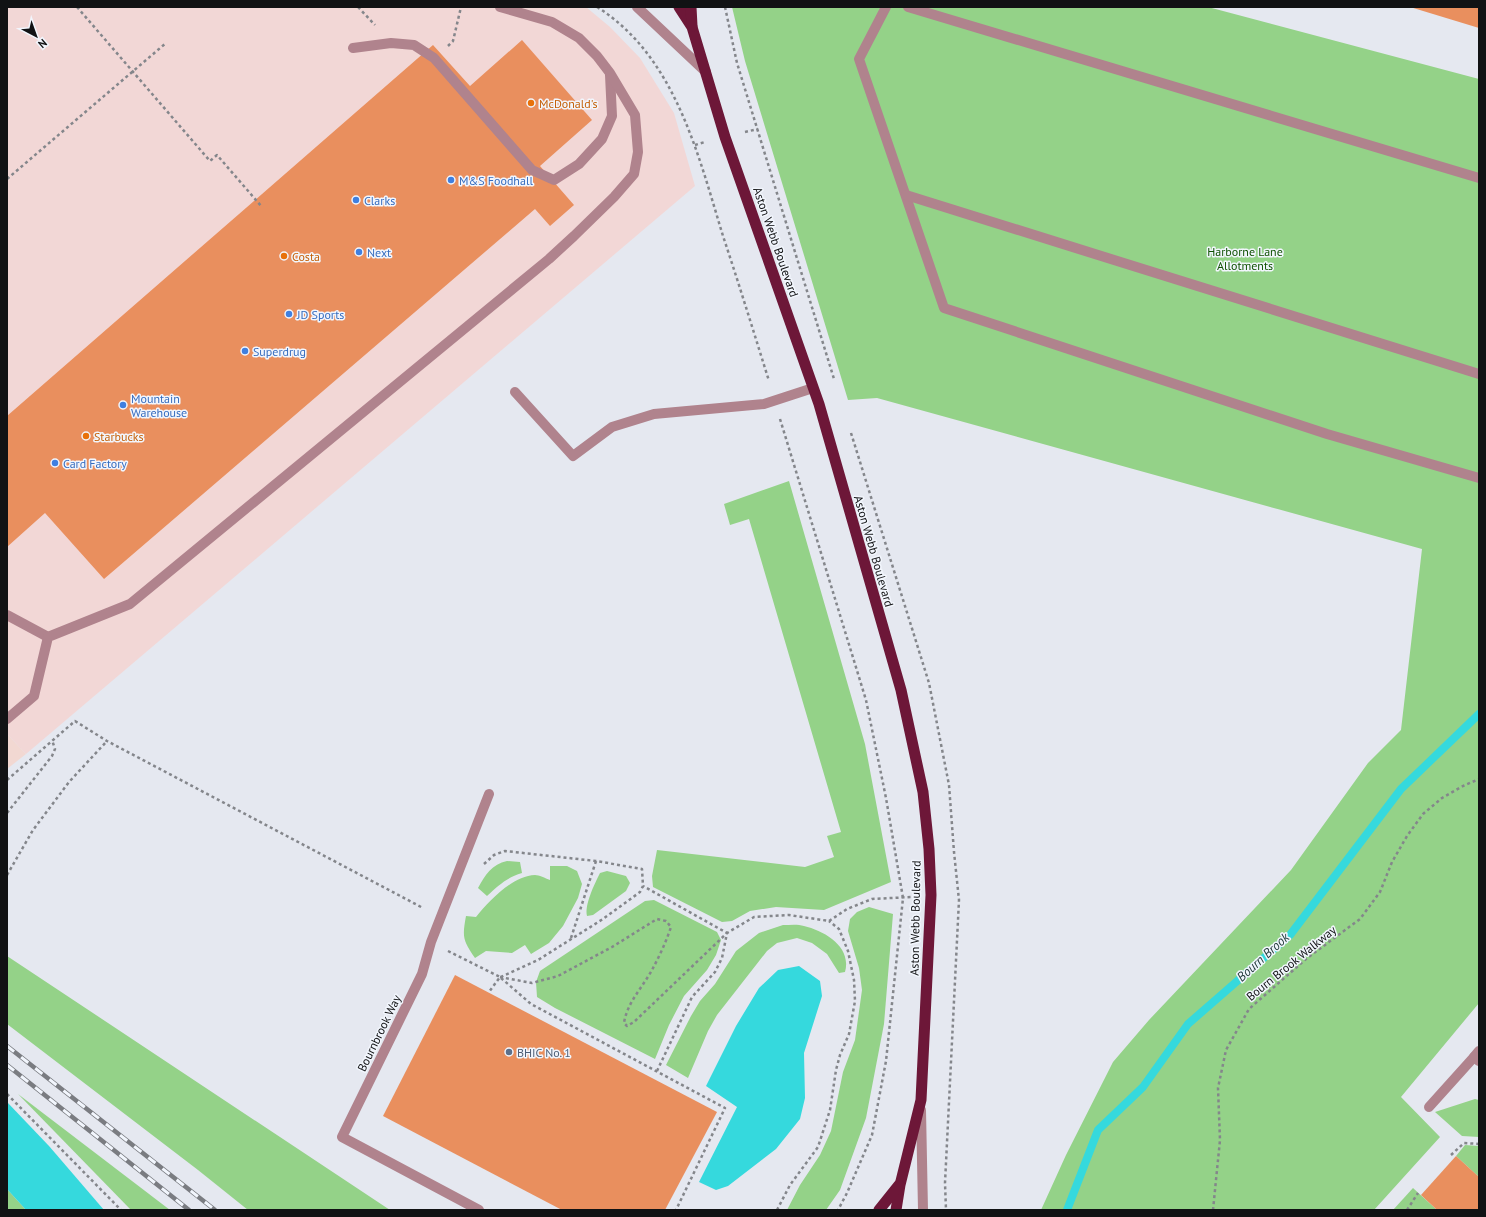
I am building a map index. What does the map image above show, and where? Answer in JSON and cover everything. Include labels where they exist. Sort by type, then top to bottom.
[{"type":"highway","name":"Aston Webb Boulevard","points":[[679,7],[692,27],[728,144],[813,388],[901,690],[923,792],[929,849],[931,895],[921,1100],[900,1185],[896,1210]]},
{"type":"highway","name":"Aston Webb Boulevard","points":[[692,7],[692,27]]},
{"type":"highway","name":"Aston Webb Boulevard","points":[[879,1210],[900,1185]]},
{"type":"street","points":[[48,637],[130,604],[548,259],[614,197],[634,174],[638,152],[635,115],[610,73],[597,56],[578,38],[552,22],[500,7]]},
{"type":"street","points":[[637,7],[706,72]]},
{"type":"street","points":[[886,7],[859,59],[944,308],[1327,434],[1479,478]]},
{"type":"street","points":[[908,7],[1479,178]]},
{"type":"street","points":[[352,48],[391,44],[414,45],[434,58],[532,170],[554,180],[579,164],[602,139],[612,116],[610,73]]},
{"type":"street","points":[[906,196],[1479,374]]},
{"type":"street","points":[[515,392],[573,456],[612,427],[654,414],[764,404],[775,402],[813,388]]},
{"type":"street","points":[[7,615],[48,637]]},
{"type":"street","points":[[7,719],[34,696],[48,637]]},
{"type":"street","name":"Bournbrook Way","points":[[479,1210],[342,1137],[422,974],[431,942],[489,794]]},
{"type":"street","points":[[1428,1107],[1477,1056]]},
{"type":"street","name":"Aston Webb Boulevard","points":[[921,1100],[923,1210]]},
{"type":"path","points":[[77,7],[210,161],[217,155],[262,207]]},
{"type":"path","points":[[445,49],[453,41],[461,7]]},
{"type":"path","points":[[597,7],[606,12],[641,44],[668,84],[695,145],[866,700],[886,798],[903,898],[886,1061],[872,1135],[838,1210]]},
{"type":"path","points":[[7,179],[134,72],[166,43]]},
{"type":"path","points":[[7,780],[75,721],[107,741],[424,909],[422,915]]},
{"type":"path","points":[[7,813],[52,756],[56,749],[52,740]]},
{"type":"path","points":[[7,875],[33,830],[69,782],[107,741]]},
{"type":"path","name":"Bourn Brook Walkway","points":[[1213,1210],[1220,1140],[1218,1088],[1226,1050],[1249,1009],[1306,960],[1360,919],[1380,892],[1392,862],[1407,836],[1423,814],[1442,798],[1463,786],[1479,780]]},
{"type":"path","points":[[482,871],[484,864],[494,855],[505,851],[596,861],[642,869],[643,886],[640,892],[538,960],[500,977],[490,992]]},
{"type":"path","points":[[571,939],[596,861]]},
{"type":"path","points":[[643,886],[727,933]]},
{"type":"path","points":[[829,921],[847,909],[872,899],[903,898]]},
{"type":"path","points":[[946,1210],[945,1183],[959,900]]},
{"type":"path","points":[[500,977],[532,983],[558,976],[612,947],[657,919],[666,921],[671,927],[668,937],[652,970],[626,1012],[624,1023],[627,1026],[634,1022],[727,933],[754,917],[789,915],[829,921],[839,929],[848,952],[854,980],[855,1001],[849,1034],[840,1055],[836,1070],[830,1110],[818,1147],[790,1185],[777,1210]]},
{"type":"path","points":[[657,1071],[692,997],[715,972],[722,958],[727,933]]},
{"type":"path","points":[[431,942],[500,977],[531,1004],[725,1108],[676,1210]]},
{"type":"path","points":[[7,1094],[121,1210]]},
{"type":"path","points":[[1451,1155],[1464,1143],[1479,1144]]},
{"type":"path","points":[[1407,1210],[1418,1193]]},
{"type":"shaded area","points":[[7,7],[586,7],[610,27],[640,58],[674,113],[695,186],[26,754],[7,734]]},
{"type":"shaded area","points":[[7,734],[26,754],[7,769]]},
{"type":"green space","name":"Harborne Lane Allotments","points":[[732,7],[1208,7],[1479,79],[1479,1003],[1401,1097],[1440,1137],[1374,1210],[1041,1210],[1066,1155],[1113,1062],[1149,1020],[1291,870],[1368,763],[1401,730],[1422,549],[877,398],[848,400],[745,61]]},
{"type":"green space","points":[[789,481],[865,744],[891,882],[824,910],[776,907],[750,911],[732,921],[722,922],[653,887],[652,876],[657,850],[805,867],[834,857],[827,836],[841,832],[749,519],[730,525],[724,504]]},
{"type":"green space","points":[[507,861],[520,862],[522,873],[499,885],[487,896],[478,888],[493,867]]},
{"type":"green space","points":[[550,866],[567,866],[577,871],[582,884],[578,898],[563,926],[549,943],[531,954],[525,945],[512,953],[486,951],[475,958],[464,938],[466,916],[476,917],[502,890],[526,876],[535,875],[550,880]]},
{"type":"green space","points":[[607,871],[626,876],[630,883],[626,891],[593,915],[587,916],[586,911],[588,900],[593,888],[600,873]]},
{"type":"green space","points":[[654,900],[717,932],[721,940],[716,955],[707,970],[684,996],[669,1025],[655,1059],[555,1008],[537,997],[536,982],[540,971],[645,901]]},
{"type":"green space","points":[[869,907],[893,914],[884,1024],[866,1118],[840,1190],[826,1210],[787,1210],[800,1185],[820,1155],[831,1131],[843,1072],[855,1040],[862,990],[859,968],[848,931],[850,919],[857,912]]},
{"type":"green space","points":[[783,925],[802,925],[828,936],[841,948],[846,963],[845,972],[839,973],[827,954],[812,943],[797,938],[777,943],[767,951],[717,1015],[708,1031],[688,1078],[666,1065],[700,1001],[715,984],[736,951],[759,933]]},
{"type":"green space","points":[[7,956],[390,1210],[248,1210],[7,1024]]},
{"type":"green space","points":[[18,1094],[170,1210],[131,1210]]},
{"type":"green space","points":[[1475,1099],[1479,1100],[1479,1137],[1462,1136],[1435,1112]]},
{"type":"green space","points":[[1465,1145],[1479,1146],[1479,1177],[1456,1156]]},
{"type":"green space","points":[[1413,1188],[1437,1210],[1393,1210]]},
{"type":"green space","points":[[7,1189],[26,1210],[7,1210]]},
{"type":"water","points":[[799,966],[820,981],[822,996],[804,1053],[805,1098],[800,1119],[776,1149],[728,1186],[716,1190],[699,1182],[737,1107],[706,1086],[736,1026],[759,988],[778,970]]},
{"type":"water","points":[[7,1102],[49,1146],[104,1210],[26,1210],[7,1189]]},
{"type":"building","points":[[1410,7],[1479,7],[1479,28]]},
{"type":"building","points":[[522,40],[592,120],[540,166],[574,205],[550,226],[535,209],[104,579],[45,513],[7,547],[7,416],[433,45],[470,86]]},
{"type":"building","name":"BHIC No. 1","points":[[455,975],[717,1112],[665,1210],[562,1210],[383,1116]]},
{"type":"building","points":[[1456,1156],[1479,1177],[1479,1210],[1437,1210],[1421,1195]]},
{"type":"waterway","name":"Bourn Brook","points":[[1067,1210],[1098,1130],[1143,1087],[1188,1024],[1290,935],[1401,789],[1479,714]]},
{"type":"railway","points":[[7,1046],[215,1210]]},
{"type":"railway","points":[[7,1065],[189,1210]]},
{"type":"place","name":"McDonald's","points":[[531,103]]},
{"type":"place","name":"M&S Foodhall","points":[[451,180]]},
{"type":"place","name":"Clarks","points":[[356,200]]},
{"type":"place","name":"Next","points":[[359,252]]},
{"type":"place","name":"Costa","points":[[284,256]]},
{"type":"place","name":"JD Sports","points":[[289,314]]},
{"type":"place","name":"Superdrug","points":[[245,351]]},
{"type":"place","name":"Mountain Warehouse","points":[[123,405]]},
{"type":"place","name":"Starbucks","points":[[86,436]]},
{"type":"place","name":"Card Factory","points":[[55,463]]},
{"type":"place","name":"BHIC No. 1","points":[[509,1052]]}]
